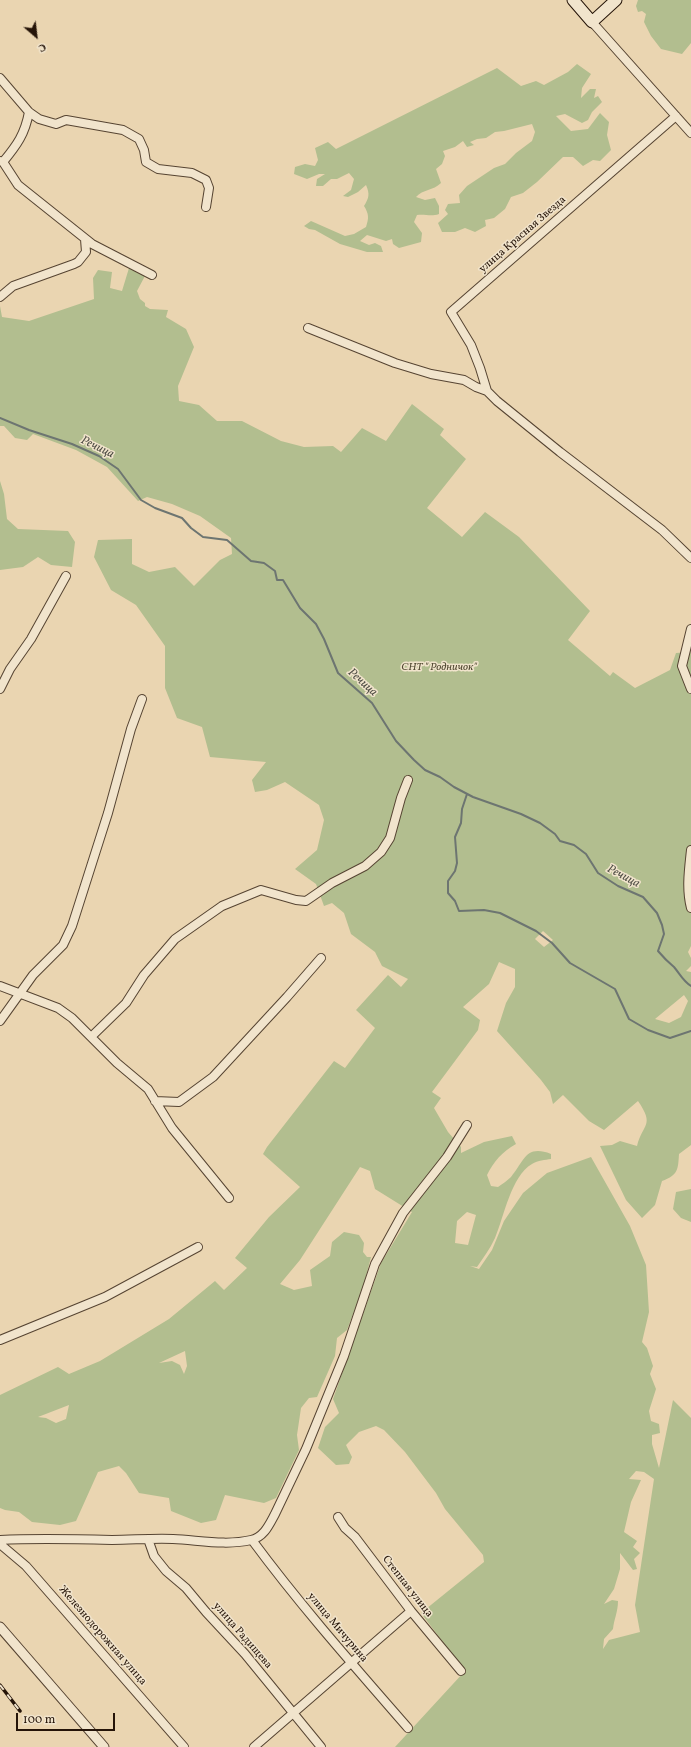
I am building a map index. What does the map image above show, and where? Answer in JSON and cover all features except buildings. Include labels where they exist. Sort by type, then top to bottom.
[{"type":"main road","points":[[573,0],[592,22],[616,0]]},
{"type":"street","points":[[592,22],[691,133]]},
{"type":"street","points":[[0,78],[29,112],[39,119],[56,124],[66,120],[123,130],[139,139],[144,150],[146,162],[158,169],[192,174],[206,180],[209,188],[206,207]]},
{"type":"street","points":[[29,112],[26,127],[18,144],[2,161],[18,185],[92,244],[152,275]]},
{"type":"street","name":"улица Красная Звезда","points":[[487,391],[471,345],[451,312],[676,116]]},
{"type":"street","points":[[0,297],[13,286],[78,262],[86,252],[85,239]]},
{"type":"street","name":"улица Красная Звезда","points":[[308,328],[395,363],[430,374],[464,380],[487,391],[497,401],[560,452],[662,530],[691,558]]},
{"type":"street","points":[[0,689],[10,669],[31,639],[66,576]]},
{"type":"street","points":[[691,629],[682,666],[691,689]]},
{"type":"street","points":[[0,1021],[33,975],[63,945],[72,926],[108,813],[131,729],[142,699]]},
{"type":"street","points":[[90,1037],[126,1004],[144,974],[175,939],[222,906],[261,890],[296,900],[306,901],[332,883],[365,866],[381,852],[390,838],[401,798],[408,780]]},
{"type":"street","points":[[691,850],[688,879],[691,908]]},
{"type":"street","points":[[155,1101],[179,1102],[213,1077],[288,997],[321,958]]},
{"type":"street","points":[[0,986],[58,1008],[72,1018],[117,1063],[148,1089],[172,1128],[229,1198]]},
{"type":"street","points":[[0,1540],[39,1538],[173,1539],[199,1542],[252,1540],[261,1536],[269,1527],[306,1448],[344,1356],[375,1264],[403,1213],[447,1157],[467,1125]]},
{"type":"street","points":[[0,1340],[104,1297],[198,1247]]},
{"type":"street","name":"Степная улица","points":[[338,1517],[345,1528],[355,1537],[411,1611],[461,1671]]},
{"type":"street","name":"улица Радищева","points":[[148,1539],[154,1556],[166,1571],[186,1588],[245,1654],[292,1714],[321,1747]]},
{"type":"street","name":"улица Мичурина","points":[[252,1540],[271,1566],[351,1663],[408,1728]]},
{"type":"street","name":"Железнодорожная улица","points":[[0,1544],[26,1566],[184,1747]]},
{"type":"street","points":[[254,1747],[411,1611]]},
{"type":"street","points":[[0,1627],[104,1747]]},
{"type":"green space","points":[[638,0],[691,0],[691,43],[682,54],[661,49],[651,36],[644,22],[646,14],[642,11],[638,12],[636,6]]},
{"type":"green space","points":[[577,64],[591,74],[582,88],[581,98],[590,89],[596,89],[594,98],[598,96],[602,102],[592,112],[588,120],[582,123],[565,114],[556,116],[571,131],[588,129],[600,113],[609,122],[607,135],[611,150],[600,161],[593,160],[583,166],[573,157],[563,157],[523,193],[511,197],[505,209],[494,218],[485,220],[486,226],[475,232],[465,228],[455,232],[442,232],[438,223],[448,214],[445,210],[448,204],[460,203],[459,195],[467,186],[494,168],[505,164],[516,153],[532,141],[535,132],[532,124],[495,132],[486,138],[477,139],[470,142],[474,145],[467,147],[463,141],[455,147],[443,151],[445,156],[442,164],[436,169],[441,183],[416,197],[425,200],[435,198],[439,206],[439,214],[417,215],[414,222],[422,233],[421,242],[399,248],[393,244],[392,239],[386,241],[367,235],[360,241],[369,245],[375,243],[381,246],[383,252],[367,252],[340,244],[315,230],[304,226],[311,221],[345,236],[354,234],[366,227],[368,221],[368,214],[364,206],[368,196],[366,185],[358,192],[348,197],[343,196],[351,190],[354,179],[349,173],[337,179],[331,179],[323,186],[316,186],[317,179],[325,174],[319,174],[307,179],[294,174],[295,167],[305,164],[315,166],[318,160],[315,148],[328,142],[336,149],[497,68],[521,86],[536,81],[544,85],[568,72]]},
{"type":"green space","name":"СНТ \" Родничок\"","points":[[129,268],[137,269],[146,274],[137,291],[140,299],[145,303],[145,306],[150,309],[168,310],[166,317],[186,329],[194,347],[178,386],[179,401],[199,405],[217,421],[242,421],[281,441],[304,447],[333,446],[341,452],[362,428],[386,441],[412,404],[444,429],[440,435],[466,459],[427,508],[462,537],[485,512],[519,537],[590,611],[568,640],[610,676],[613,672],[635,688],[670,670],[676,653],[689,652],[691,645],[691,946],[688,952],[691,958],[691,966],[686,971],[691,972],[691,1145],[679,1154],[676,1171],[667,1179],[662,1181],[655,1205],[642,1218],[626,1200],[600,1146],[612,1145],[620,1141],[637,1146],[647,1120],[643,1109],[638,1101],[604,1130],[589,1121],[563,1095],[553,1104],[550,1092],[541,1080],[497,1031],[506,1003],[515,987],[515,969],[499,962],[489,984],[463,1007],[480,1020],[478,1030],[432,1092],[441,1098],[434,1108],[448,1132],[461,1147],[461,1153],[484,1142],[512,1136],[516,1144],[499,1157],[487,1175],[491,1186],[498,1187],[508,1180],[526,1156],[530,1153],[536,1151],[551,1154],[551,1159],[532,1164],[519,1178],[513,1187],[491,1246],[477,1267],[470,1266],[479,1269],[492,1250],[504,1221],[523,1193],[547,1173],[591,1157],[630,1226],[646,1265],[649,1312],[642,1342],[647,1348],[653,1366],[650,1374],[656,1389],[649,1411],[651,1421],[659,1424],[660,1433],[652,1435],[652,1444],[659,1468],[673,1400],[691,1418],[691,1747],[395,1747],[464,1672],[421,1613],[484,1562],[483,1555],[445,1509],[436,1493],[405,1452],[384,1430],[376,1426],[359,1432],[346,1445],[352,1457],[349,1464],[336,1465],[318,1448],[325,1427],[339,1413],[333,1399],[381,1263],[412,1212],[375,1189],[370,1171],[360,1167],[300,1260],[280,1284],[294,1290],[312,1286],[310,1270],[330,1256],[332,1242],[344,1232],[359,1235],[364,1243],[363,1252],[367,1257],[371,1257],[363,1288],[347,1330],[337,1338],[335,1356],[317,1397],[309,1398],[301,1408],[297,1435],[299,1450],[276,1498],[264,1503],[225,1495],[216,1520],[201,1523],[171,1511],[169,1498],[139,1493],[126,1473],[119,1466],[98,1472],[76,1521],[60,1525],[32,1522],[19,1512],[0,1508],[0,1395],[58,1367],[69,1374],[100,1361],[169,1319],[215,1281],[224,1290],[247,1268],[235,1258],[269,1217],[300,1187],[263,1154],[334,1061],[345,1068],[375,1028],[356,1010],[388,975],[401,987],[408,979],[382,966],[375,952],[351,934],[344,913],[332,903],[324,906],[316,884],[295,869],[317,850],[324,820],[319,805],[285,782],[267,790],[255,792],[252,780],[266,762],[210,757],[202,727],[177,718],[165,688],[165,646],[136,605],[111,590],[94,557],[98,540],[132,539],[132,564],[149,572],[175,567],[194,586],[220,560],[232,554],[231,538],[200,516],[172,504],[147,497],[138,501],[107,467],[76,450],[33,434],[27,440],[15,438],[4,426],[0,426],[0,306],[2,317],[29,321],[94,299],[93,278],[98,270],[112,272],[110,288],[122,291]],"holes":[[[543,931],[553,940],[544,947],[535,939]],[[684,995],[688,1001],[681,1017],[669,1023],[655,1019]],[[467,1212],[476,1215],[468,1245],[455,1243],[457,1221]],[[185,1351],[187,1366],[184,1374],[180,1365],[172,1361],[159,1363]],[[69,1405],[66,1419],[56,1423],[46,1418],[38,1417]],[[636,1471],[644,1472],[654,1479],[635,1605],[640,1632],[609,1640],[603,1649],[604,1639],[613,1629],[618,1601],[612,1600],[604,1604],[614,1589],[620,1569],[620,1553],[633,1570],[637,1569],[634,1559],[640,1553],[633,1547],[637,1541],[624,1532],[631,1502],[641,1480],[629,1479]]]},
{"type":"green space","points":[[0,481],[4,494],[7,519],[18,529],[68,531],[75,542],[72,567],[51,565],[38,557],[23,567],[0,570]]},
{"type":"green space","points":[[691,1189],[691,1222],[681,1218],[673,1209],[676,1192]]},
{"type":"waterway","name":"Речица","points":[[0,418],[29,430],[72,444],[99,456],[118,469],[141,500],[155,508],[182,518],[191,528],[203,537],[227,540],[251,561],[264,563],[275,571],[277,580],[283,580],[300,608],[316,624],[338,673],[372,703],[396,741],[414,760],[425,770],[440,777],[454,787],[473,797],[521,814],[540,823],[555,834],[560,841],[574,845],[586,854],[598,873],[618,886],[643,897],[657,913],[662,925],[664,934],[658,951],[691,986]]},
{"type":"waterway","points":[[467,794],[462,809],[461,823],[455,837],[457,863],[455,871],[448,881],[448,893],[455,901],[459,911],[484,910],[500,913],[536,931],[552,943],[570,963],[615,989],[629,1019],[648,1030],[670,1038],[691,1031]]},
{"type":"railway","points":[[0,1685],[20,1711]]}]
